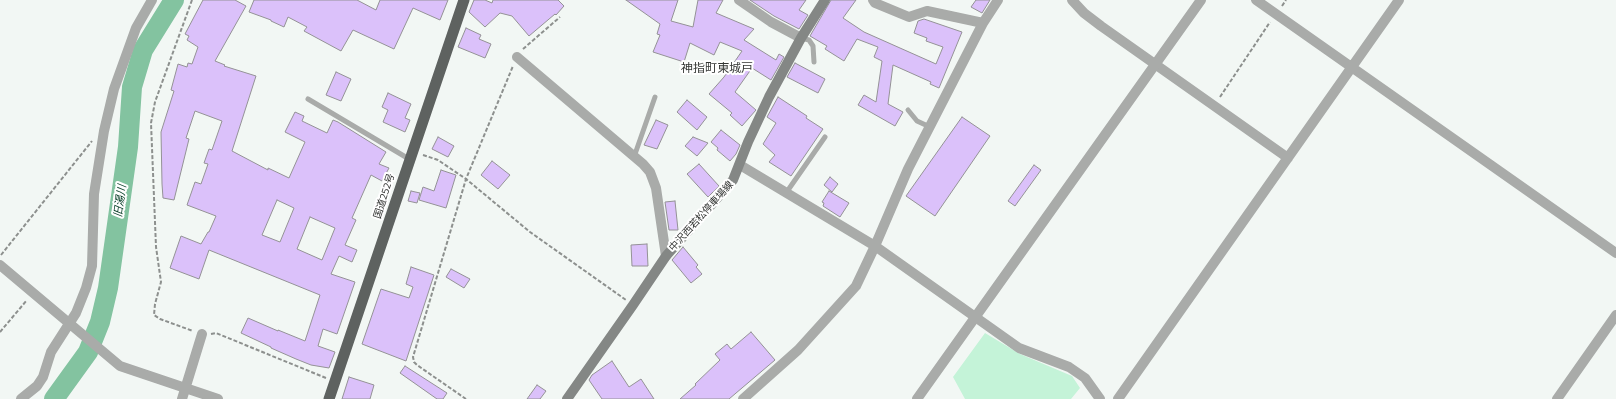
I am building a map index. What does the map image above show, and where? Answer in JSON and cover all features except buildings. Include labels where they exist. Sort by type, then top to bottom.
[{"type":"highway","name":"国道252号","points":[[329,399],[464,0]]},
{"type":"main road","name":"中沢西若松停車場線","points":[[567,399],[666,256],[734,180],[748,142],[769,97],[824,0]]},
{"type":"street","points":[[21,399],[37,386],[43,377],[51,352],[69,324],[78,306],[92,266],[94,194],[104,131],[114,89],[134,35],[152,0]]},
{"type":"street","points":[[739,0],[772,22],[802,38]]},
{"type":"street","points":[[873,0],[875,3],[909,17],[927,11],[983,23]]},
{"type":"street","points":[[743,399],[798,350],[856,286],[908,169],[983,23],[998,0]]},
{"type":"street","points":[[1072,0],[1084,13],[1101,26],[1288,158]]},
{"type":"street","points":[[917,399],[1201,0]]},
{"type":"street","points":[[1256,0],[1616,253]]},
{"type":"street","points":[[1118,399],[1399,0]]},
{"type":"street","points":[[517,57],[650,172],[656,188],[666,256]]},
{"type":"street","points":[[740,165],[875,246],[1019,348],[1069,367],[1085,378],[1100,399]]},
{"type":"street","points":[[0,265],[120,366],[218,399]]},
{"type":"street","points":[[1557,399],[1616,315]]},
{"type":"street","points":[[182,399],[202,334]]},
{"type":"lane","points":[[802,38],[808,40],[813,46],[814,62]]},
{"type":"lane","points":[[634,157],[655,98]]},
{"type":"lane","points":[[308,99],[411,155]]},
{"type":"lane","points":[[908,110],[917,120],[930,127]]},
{"type":"lane","points":[[786,193],[825,137]]},
{"type":"path","points":[[192,0],[155,102],[151,122],[156,247],[161,282],[155,304],[154,315],[160,319],[202,334],[216,333],[334,381]]},
{"type":"path","points":[[1214,106],[1286,0]]},
{"type":"path","points":[[466,399],[417,365],[414,362],[414,357],[466,179],[517,57],[525,46],[560,17]]},
{"type":"path","points":[[0,256],[99,131],[104,131]]},
{"type":"path","points":[[411,155],[438,160],[466,179],[530,232],[633,305]]},
{"type":"path","points":[[0,332],[33,293]]},
{"type":"green space","points":[[985,333],[1020,354],[1072,376],[1080,388],[1071,399],[965,399],[953,377]]},
{"type":"waterway","name":"旧湯川","points":[[54,399],[88,352],[100,322],[108,288],[128,147],[132,87],[143,50],[174,0]]},
{"type":"district","name":"神指町東城戸","points":[[717,68]]}]
